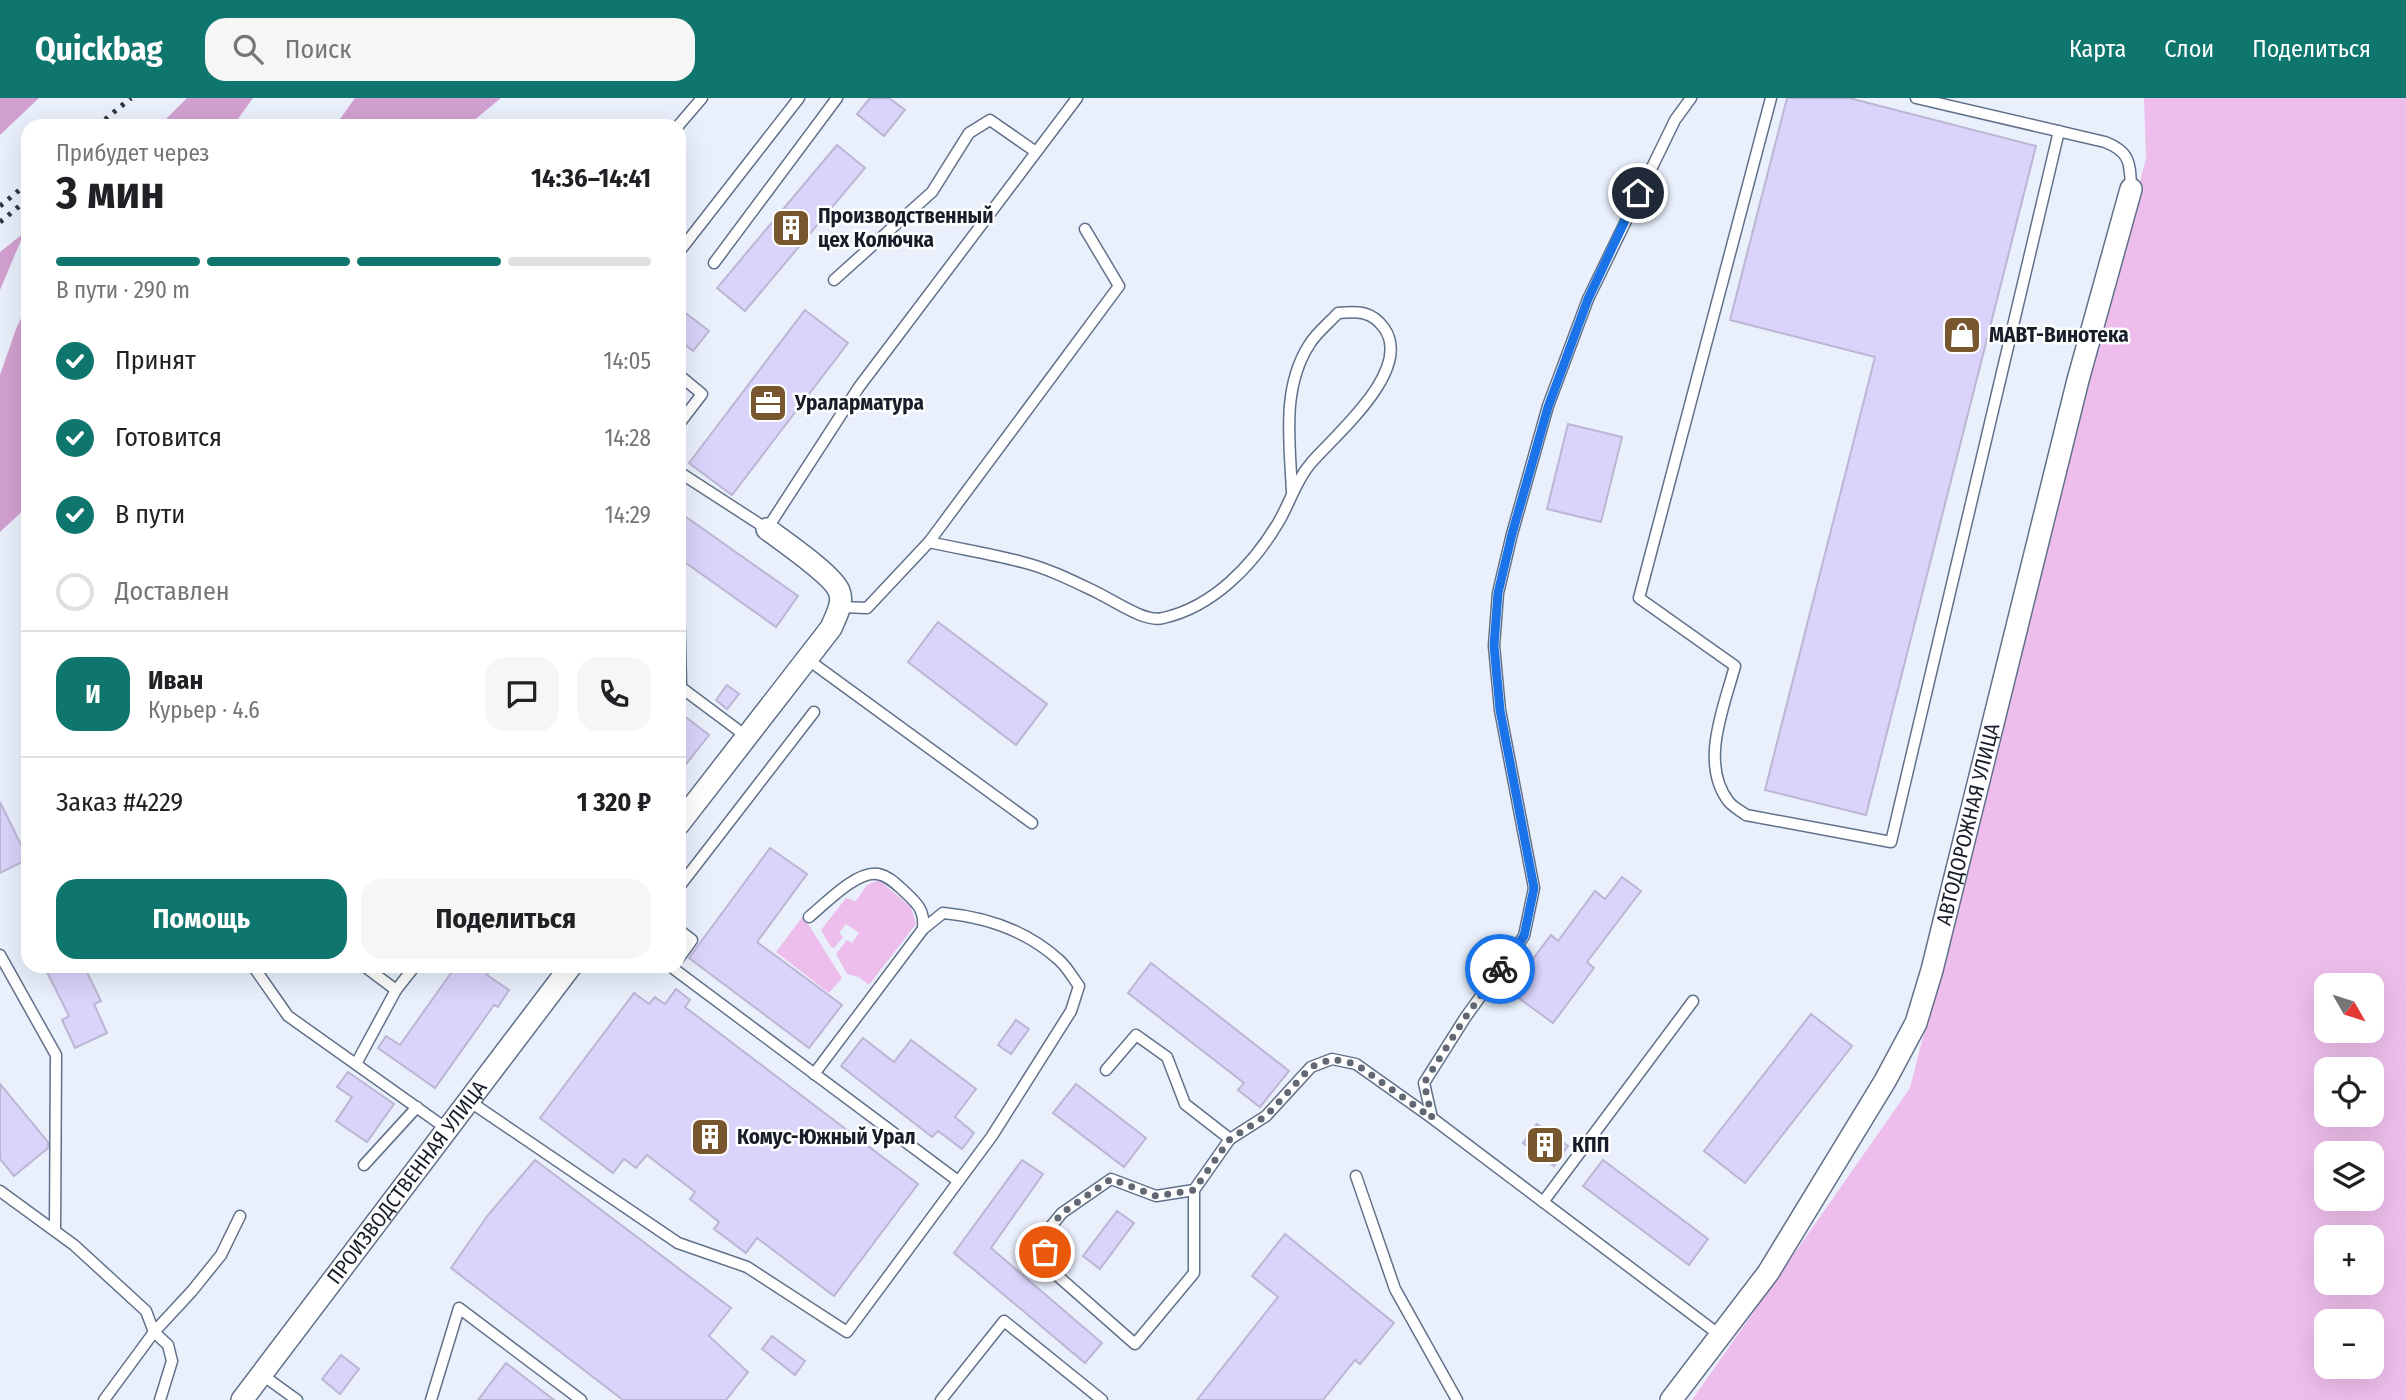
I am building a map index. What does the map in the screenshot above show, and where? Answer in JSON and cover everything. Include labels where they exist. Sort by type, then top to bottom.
[{"type":"street","name":"АВТОДОРОЖНАЯ УЛИЦА","points":[[1671,1400],[1768,1273],[1885,1081],[1916,1023],[1932,970],[2078,380],[2131,189]]},
{"type":"street","points":[[686,815],[831,628],[841,607],[839,591],[829,578],[767,529]]},
{"type":"street","name":"ПРОИЗВОДСТВЕННАЯ УЛИЦА","points":[[242,1400],[566,973]]},
{"type":"lane","points":[[684,119],[702,98]]},
{"type":"lane","points":[[686,243],[799,98]]},
{"type":"lane","points":[[714,263],[836,98]]},
{"type":"lane","points":[[686,477],[767,529],[859,387],[1077,98]]},
{"type":"lane","points":[[1432,1118],[1424,1083],[1465,1018],[1524,936],[1534,888],[1500,710],[1494,646],[1498,593],[1512,534],[1548,407],[1588,299],[1675,120],[1691,98]]},
{"type":"lane","points":[[1770,98],[1639,598],[1735,666],[1714,752],[1717,779],[1729,803],[1746,815],[1891,842],[2059,131]]},
{"type":"lane","points":[[1916,98],[2118,147],[2129,161],[2131,189]]},
{"type":"lane","points":[[834,280],[932,192],[969,133],[990,120],[1036,152]]},
{"type":"lane","points":[[841,607],[867,608],[929,542],[1119,286],[1085,229]]},
{"type":"lane","points":[[929,542],[1025,562],[1093,590],[1144,617],[1162,619],[1206,601],[1242,571],[1278,523],[1310,464],[1356,417],[1376,390],[1391,356],[1389,334],[1377,318],[1359,311],[1338,313],[1309,344],[1297,369],[1289,407],[1292,493]]},
{"type":"lane","points":[[686,381],[702,394],[686,415]]},
{"type":"lane","points":[[807,659],[1032,823]]},
{"type":"lane","points":[[686,691],[746,736]]},
{"type":"lane","points":[[686,878],[814,712]]},
{"type":"lane","points":[[809,917],[851,883],[866,875],[878,874],[892,880],[918,904],[925,915],[923,929]]},
{"type":"lane","points":[[469,1101],[678,1243],[747,1268],[847,1332],[992,1136],[1071,1011],[1079,986],[1060,960],[1011,927],[963,915],[943,914],[923,929],[814,1074]]},
{"type":"lane","points":[[686,935],[692,940],[686,948]]},
{"type":"lane","points":[[0,955],[56,1055],[55,1231]]},
{"type":"lane","points":[[258,973],[288,1016],[447,1129]]},
{"type":"lane","points":[[373,973],[396,990]]},
{"type":"lane","points":[[356,1064],[396,990],[409,973]]},
{"type":"lane","points":[[684,973],[958,1181]]},
{"type":"lane","points":[[1543,1202],[1693,1001]]},
{"type":"lane","points":[[1106,1070],[1136,1035],[1167,1057],[1185,1104],[1230,1139]]},
{"type":"lane","points":[[1194,1190],[1156,1196],[1111,1179],[1062,1213],[1048,1230],[1045,1252],[1051,1270],[1136,1344],[1194,1273],[1194,1190],[1230,1139],[1266,1116],[1311,1067],[1332,1059],[1356,1064],[1432,1118],[1721,1336]]},
{"type":"lane","points":[[364,1166],[416,1107]]},
{"type":"lane","points":[[1356,1176],[1395,1289],[1457,1400]]},
{"type":"lane","points":[[0,1191],[74,1245],[146,1311],[154,1332],[168,1345],[172,1361],[160,1400]]},
{"type":"lane","points":[[104,1400],[154,1332],[221,1255],[240,1216]]},
{"type":"lane","points":[[431,1400],[459,1308],[580,1400]]},
{"type":"lane","points":[[941,1400],[1004,1321],[1102,1400]]},
{"type":"lane","points":[[261,1374],[297,1400]]},
{"type":"shaded area","points":[[0,98],[39,98],[0,135]]},
{"type":"shaded area","points":[[187,98],[253,98],[238,119],[166,119]]},
{"type":"shaded area","points":[[355,98],[501,98],[476,119],[340,119]]},
{"type":"shaded area","points":[[2144,98],[2406,98],[2406,1400],[1692,1400],[1910,1088],[2146,158]]},
{"type":"shaded area","points":[[21,235],[0,290],[0,252]]},
{"type":"shaded area","points":[[21,318],[21,512],[0,532],[0,375]]},
{"type":"shaded area","points":[[879,880],[911,907],[916,924],[869,985],[859,977],[847,974],[836,954],[847,940],[852,943],[859,933],[846,924],[839,933],[843,937],[834,948],[821,930],[846,898],[856,901],[867,885]]},
{"type":"shaded area","points":[[803,916],[842,978],[829,993],[776,952]]},
{"type":"building","points":[[870,98],[889,98],[905,110],[884,136],[857,114]]},
{"type":"building","points":[[1787,98],[1849,98],[2036,146],[1866,815],[1765,790],[1875,357],[1730,320]]},
{"type":"building","name":"Производственный цех Колючка","points":[[837,145],[865,168],[745,311],[717,288]]},
{"type":"building","name":"Ураларматура","points":[[805,310],[848,343],[732,495],[689,463]]},
{"type":"building","points":[[686,313],[709,331],[693,351],[686,346]]},
{"type":"building","points":[[1568,424],[1622,437],[1601,522],[1547,509]]},
{"type":"building","points":[[686,517],[798,596],[776,627],[686,563]]},
{"type":"building","points":[[938,622],[1047,704],[1016,745],[908,662]]},
{"type":"building","points":[[727,685],[739,694],[727,709],[716,700]]},
{"type":"building","points":[[686,717],[709,735],[686,764]]},
{"type":"building","points":[[0,802],[21,845],[21,862],[0,873]]},
{"type":"building","points":[[770,848],[807,874],[757,942],[842,1005],[809,1048],[689,958]]},
{"type":"building","points":[[1622,877],[1641,891],[1587,962],[1594,968],[1553,1023],[1509,991],[1551,935],[1558,941],[1595,891],[1605,899]]},
{"type":"building","points":[[1151,963],[1289,1071],[1260,1107],[1238,1090],[1244,1083],[1128,993]]},
{"type":"building","points":[[48,973],[87,973],[101,1001],[94,1004],[107,1033],[75,1048],[62,1020],[69,1016]]},
{"type":"building","points":[[451,973],[489,973],[487,975],[509,990],[498,1007],[494,1005],[435,1088],[378,1048],[386,1036],[400,1045]]},
{"type":"building","name":"Комус-Южный Урал","points":[[676,989],[690,1000],[685,1007],[918,1184],[834,1296],[757,1238],[746,1253],[714,1229],[719,1222],[690,1199],[695,1192],[647,1155],[636,1168],[624,1159],[613,1173],[540,1118],[634,993],[649,1004],[655,997],[665,1004]]},
{"type":"building","points":[[1811,1014],[1852,1046],[1745,1183],[1704,1151]]},
{"type":"building","points":[[1016,1020],[1029,1029],[1011,1054],[998,1045]]},
{"type":"building","points":[[863,1038],[894,1062],[911,1040],[976,1089],[955,1117],[974,1133],[962,1149],[938,1131],[932,1137],[841,1066]]},
{"type":"building","points":[[348,1072],[394,1104],[367,1142],[336,1121],[352,1097],[337,1087]]},
{"type":"building","points":[[0,1084],[48,1142],[48,1148],[14,1176],[0,1159]]},
{"type":"building","points":[[1076,1084],[1146,1138],[1124,1167],[1053,1113]]},
{"type":"building","name":"КПП","points":[[1537,1124],[1568,1146],[1554,1166],[1523,1143]]},
{"type":"building","points":[[535,1160],[731,1308],[709,1336],[748,1372],[726,1400],[623,1400],[451,1268],[488,1215]]},
{"type":"building","points":[[1022,1160],[1043,1174],[991,1248],[1102,1343],[1085,1363],[954,1253]]},
{"type":"building","points":[[1603,1160],[1708,1239],[1689,1265],[1583,1186]]},
{"type":"building","points":[[1117,1211],[1134,1223],[1100,1269],[1083,1256]]},
{"type":"building","points":[[1285,1234],[1394,1323],[1360,1364],[1355,1360],[1323,1400],[1197,1400],[1278,1297],[1252,1276]]},
{"type":"building","points":[[772,1336],[805,1361],[795,1375],[762,1349]]},
{"type":"building","points":[[341,1355],[359,1369],[340,1394],[322,1379]]},
{"type":"building","points":[[506,1363],[554,1400],[478,1400]]},
{"type":"railway","points":[[106,119],[131,98]]},
{"type":"railway","points":[[0,206],[21,189]]},
{"type":"railway","points":[[0,222],[21,205]]},
{"type":"way so far","points":[[1045,1252],[1048,1230],[1062,1213],[1111,1179],[1156,1196],[1194,1190],[1230,1139],[1266,1116],[1311,1067],[1332,1059],[1356,1064],[1378,1077],[1432,1118],[1424,1083],[1500,969]]},
{"type":"place","name":"Производственный цех Колючка","points":[[791,228]]},
{"type":"place","name":"МАВТ-Винотека","points":[[1962,335]]},
{"type":"place","name":"Ураларматура","points":[[768,403]]},
{"type":"place","name":"Комус-Южный Урал","points":[[710,1137]]},
{"type":"place","name":"КПП","points":[[1545,1145]]},
{"type":"route","points":[[1500,969],[1524,936],[1534,888],[1500,710],[1494,646],[1498,593],[1548,407],[1588,299],[1638,193]]}]
